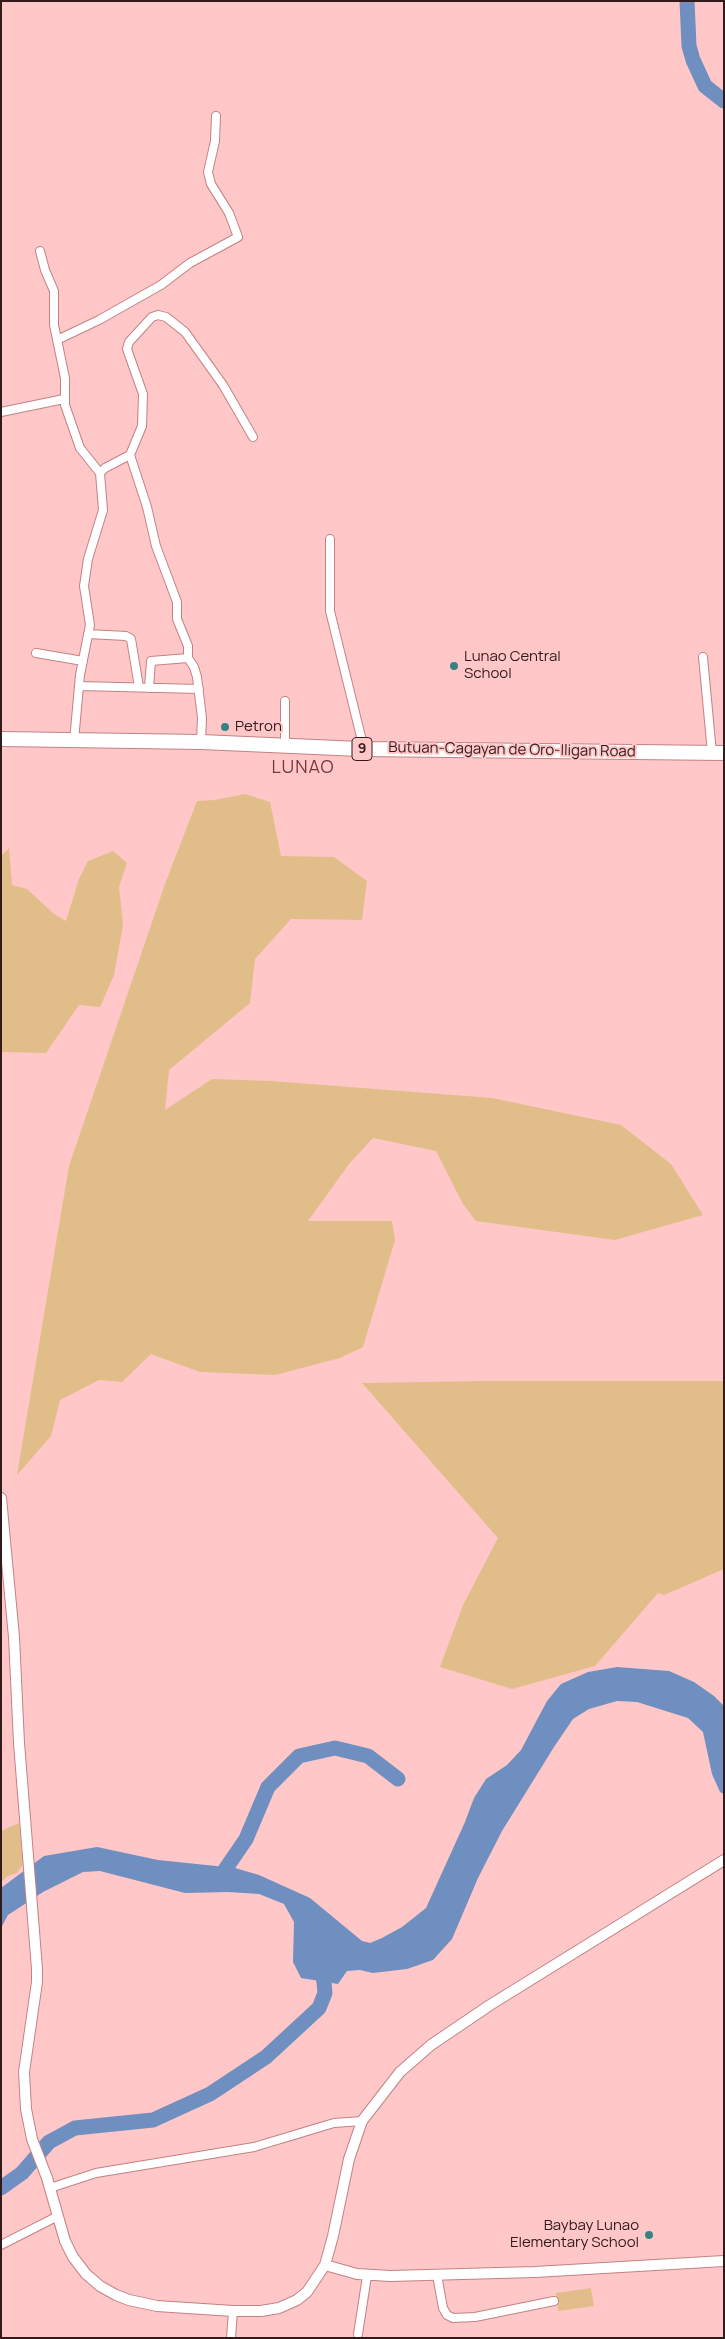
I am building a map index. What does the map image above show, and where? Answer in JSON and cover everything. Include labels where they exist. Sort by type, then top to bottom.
[{"type":"highway","name":"Butuan-Cagayan de Oro-Iligan Road","points":[[1,739],[201,742],[285,747],[718,753]]},
{"type":"street","points":[[57,340],[99,320],[161,285],[190,263],[238,237],[229,213],[211,184],[208,172],[215,140],[216,116]]},
{"type":"street","points":[[40,251],[45,270],[54,291],[54,325],[65,378],[64,399],[78,444],[100,473],[103,510],[88,558],[84,586],[90,617],[79,686],[74,741]]},
{"type":"street","points":[[100,473],[105,468],[130,455],[142,426],[144,405],[141,384],[127,349],[129,342],[152,317],[158,315],[174,322],[195,343],[223,384],[253,436]]},
{"type":"street","points":[[1,412],[64,399]]},
{"type":"street","points":[[130,455],[147,507],[156,546],[177,602],[177,619],[187,642],[188,658],[194,667],[199,689],[202,718],[201,742]]},
{"type":"street","points":[[330,539],[330,611],[364,748]]},
{"type":"street","points":[[88,634],[126,636],[131,639],[139,688]]},
{"type":"street","points":[[36,653],[83,661]]},
{"type":"street","points":[[703,657],[718,753]]},
{"type":"street","points":[[149,688],[150,661],[188,658]]},
{"type":"street","points":[[79,686],[199,689]]},
{"type":"street","points":[[285,701],[285,747]]},
{"type":"street","points":[[1,1498],[14,1637],[19,1743],[33,1904],[37,1982],[24,2072],[26,2109],[32,2139],[49,2183],[65,2241],[79,2266],[92,2280],[116,2295],[157,2306],[233,2311],[261,2311],[279,2308],[297,2300],[308,2292],[324,2265],[333,2236],[349,2159],[362,2121],[400,2072],[431,2045],[490,2006],[724,1860]]},
{"type":"street","points":[[49,2183],[254,2146],[334,2123],[362,2121]]},
{"type":"street","points":[[1,2245],[58,2216]]},
{"type":"street","points":[[324,2265],[367,2276],[402,2276],[724,2261]]},
{"type":"street","points":[[437,2275],[443,2308],[446,2315],[453,2318],[475,2316],[554,2301]]},
{"type":"street","points":[[358,2334],[367,2276]]},
{"type":"street","points":[[231,2338],[233,2311]]},
{"type":"shaded area","points":[[245,794],[270,802],[281,856],[334,857],[367,881],[362,920],[291,919],[255,959],[250,1003],[169,1070],[165,1110],[212,1079],[272,1081],[492,1098],[621,1125],[671,1164],[703,1215],[615,1240],[476,1221],[463,1204],[436,1151],[373,1138],[349,1164],[308,1221],[392,1221],[395,1240],[363,1347],[340,1358],[275,1375],[200,1372],[151,1354],[122,1382],[99,1380],[60,1400],[51,1436],[17,1475],[69,1166],[165,884],[197,801],[215,800]]},
{"type":"shaded area","points":[[9,848],[12,885],[27,889],[54,914],[66,921],[79,879],[88,861],[113,851],[127,863],[119,887],[123,925],[114,975],[100,1007],[79,1005],[46,1053],[1,1052],[1,856]]},
{"type":"shaded area","points":[[724,1381],[724,1569],[664,1595],[658,1593],[595,1666],[512,1689],[440,1667],[463,1605],[498,1538],[362,1383]]},
{"type":"shaded area","points":[[19,1823],[23,1864],[17,1873],[8,1876],[1,1882],[1,1831]]},
{"type":"shaded area","points":[[591,2288],[594,2306],[558,2311],[556,2293]]},
{"type":"water","points":[[617,1667],[669,1671],[694,1682],[714,1696],[724,1706],[724,1794],[720,1792],[712,1774],[703,1732],[688,1718],[637,1702],[617,1701],[589,1709],[573,1719],[554,1747],[502,1831],[478,1878],[452,1939],[433,1960],[407,1969],[373,1973],[360,1970],[347,1971],[338,1984],[301,1978],[293,1962],[294,1922],[284,1904],[259,1894],[228,1892],[185,1893],[100,1871],[83,1872],[43,1892],[8,1915],[1,1928],[1,1888],[44,1856],[97,1847],[158,1860],[235,1868],[259,1875],[310,1898],[362,1941],[370,1943],[382,1938],[402,1927],[426,1908],[474,1798],[486,1779],[507,1765],[521,1750],[547,1701],[561,1684],[588,1672]]},
{"type":"waterway","points":[[687,1],[689,46],[693,60],[705,86],[724,101]]},
{"type":"waterway","points":[[215,1880],[218,1880],[246,1839],[268,1787],[299,1756],[335,1748],[368,1756],[398,1779]]},
{"type":"waterway","points":[[1,2188],[22,2173],[49,2142],[75,2128],[153,2120],[210,2094],[266,2057],[319,2008],[325,1993],[322,1963]]},
{"type":"place","name":"Lunao Central School","points":[[454,666]]},
{"type":"place","name":"Petron","points":[[225,727]]},
{"type":"place","name":"Baybay Lunao Elementary School","points":[[649,2235]]},
{"type":"district","name":"LUNAO","points":[[303,768]]}]
